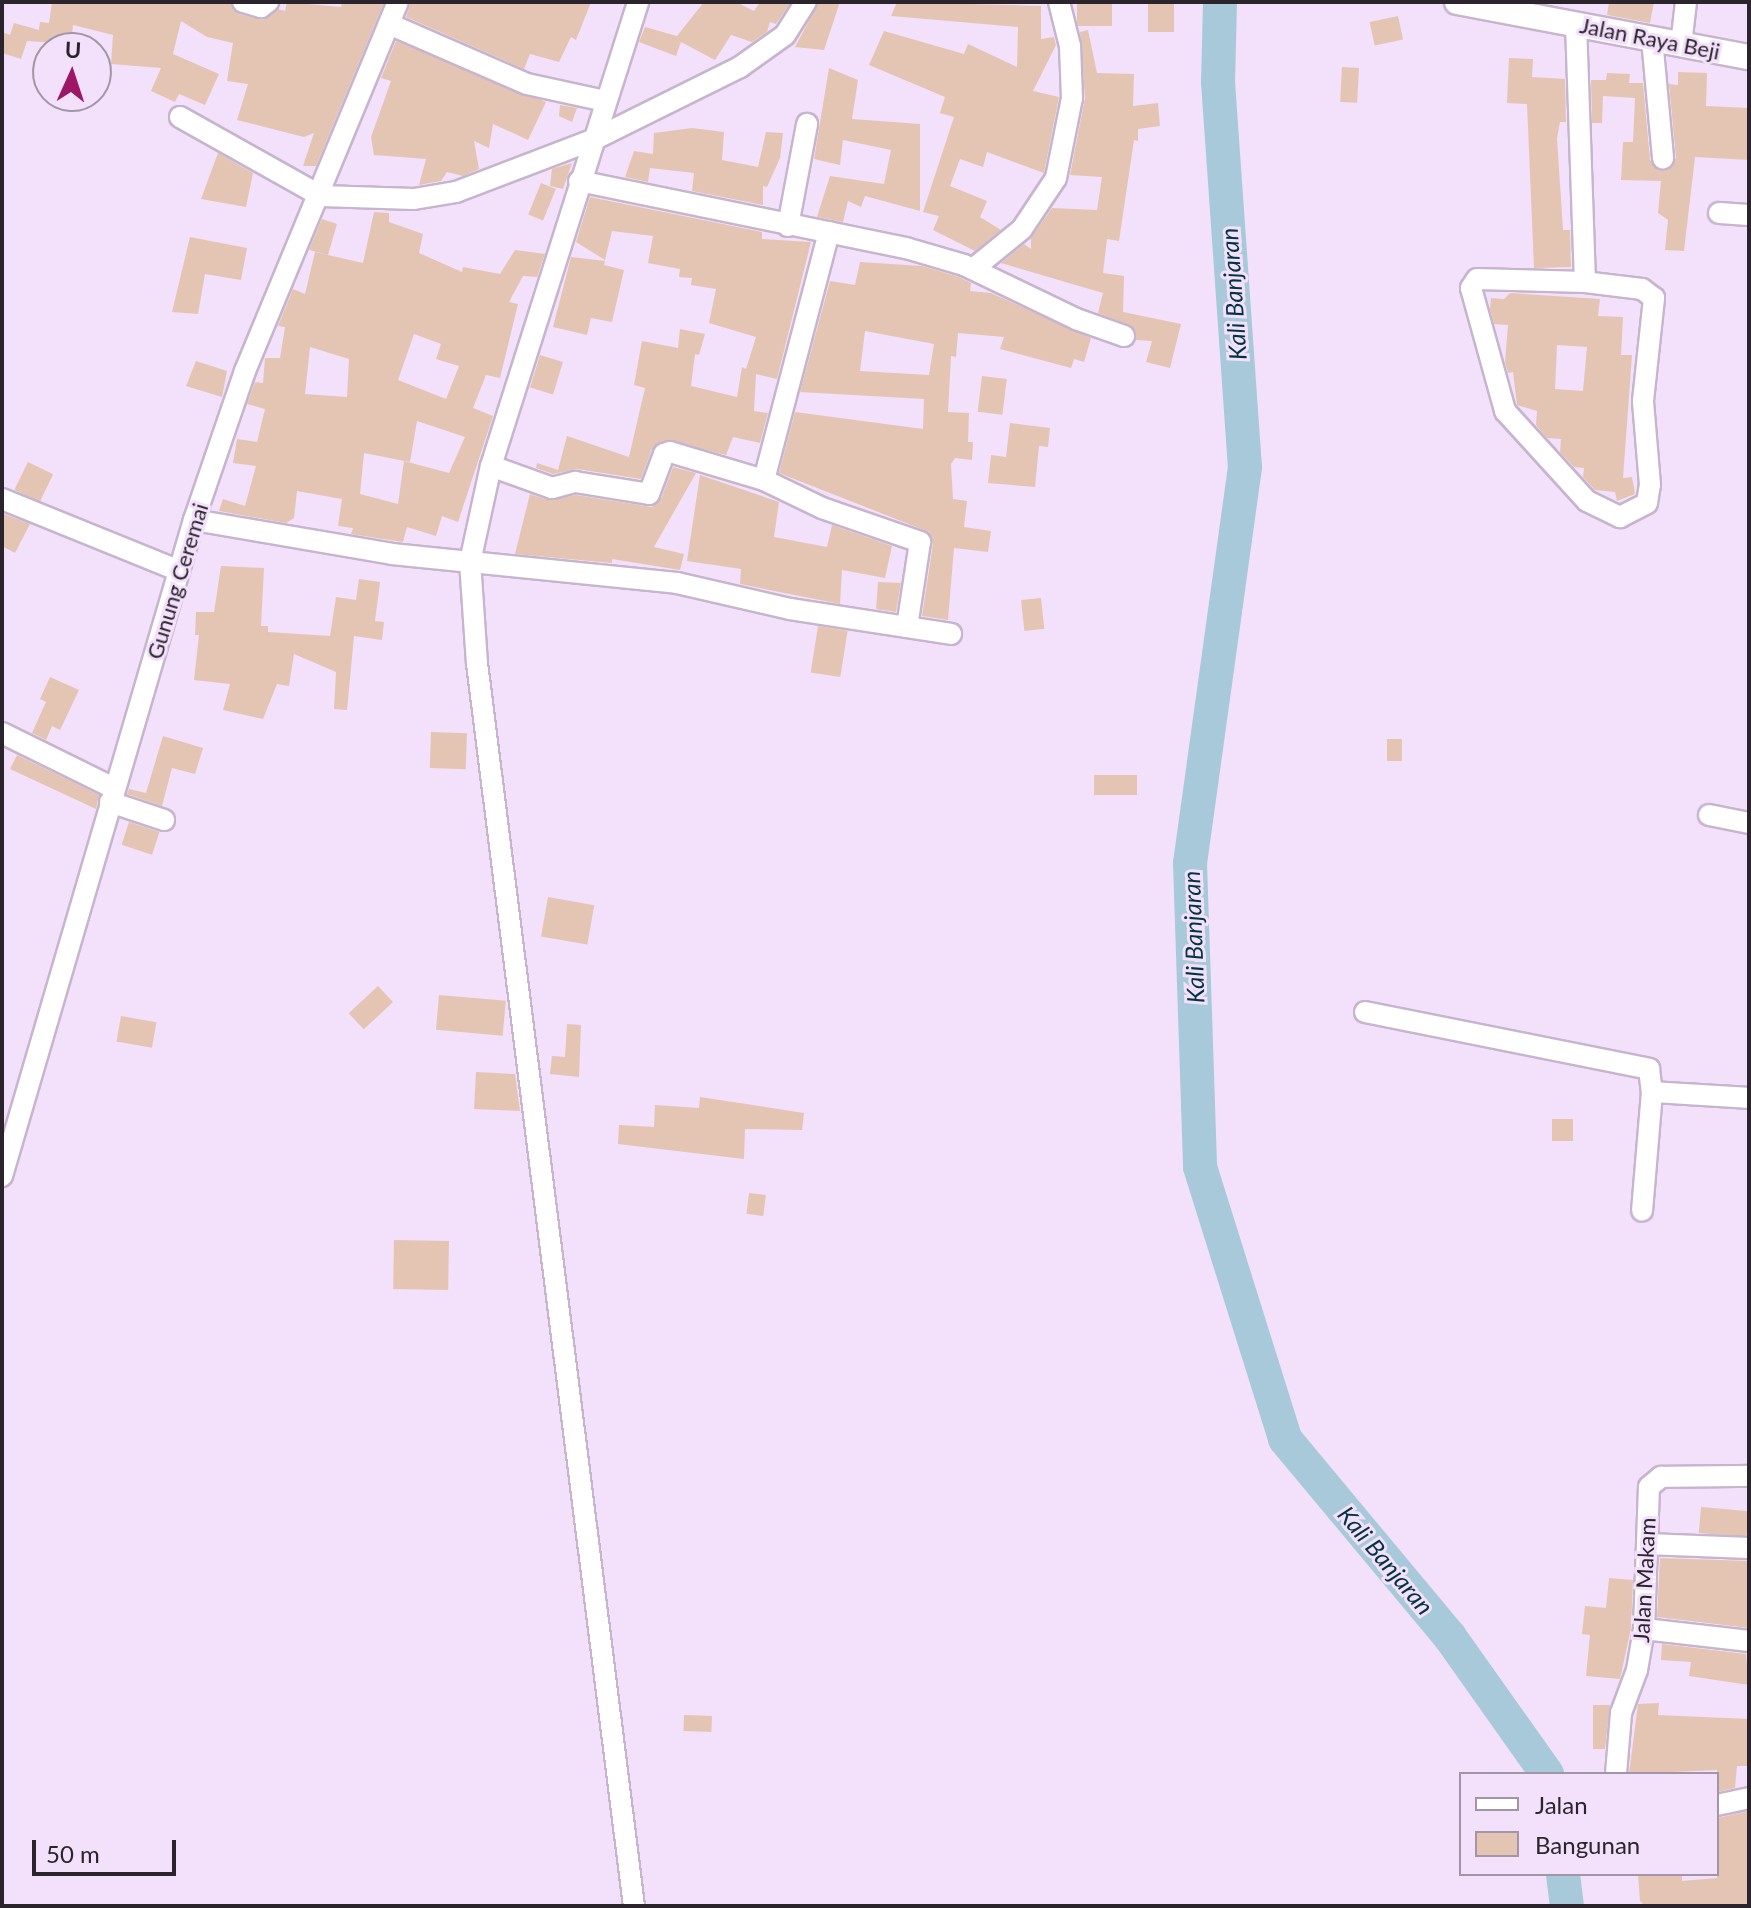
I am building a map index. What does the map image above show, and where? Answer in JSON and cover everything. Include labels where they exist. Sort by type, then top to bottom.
[{"type":"street","points":[[243,2],[261,7],[268,2]]},
{"type":"street","name":"Gunung Ceremai","points":[[2,1176],[194,520],[245,371],[321,196],[398,2]]},
{"type":"street","points":[[634,1906],[477,664],[470,562],[491,466],[638,2]]},
{"type":"street","points":[[180,117],[321,196],[414,199],[456,192],[596,132],[765,53],[785,35],[806,2]]},
{"type":"street","points":[[973,269],[1022,229],[1056,178],[1072,86],[1070,46],[1059,2]]},
{"type":"street","name":"Jalan Raya Beji","points":[[1457,2],[1749,57]]},
{"type":"street","points":[[1681,45],[1686,2]]},
{"type":"street","points":[[389,24],[527,84],[605,101]]},
{"type":"street","points":[[1576,24],[1585,282]]},
{"type":"street","points":[[1652,39],[1663,158]]},
{"type":"street","points":[[788,226],[807,124]]},
{"type":"street","points":[[579,181],[829,232],[973,269],[1076,319],[1124,336]]},
{"type":"street","points":[[1719,213],[1749,215]]},
{"type":"street","points":[[764,480],[829,232]]},
{"type":"street","points":[[1477,279],[1585,282],[1642,289],[1654,298],[1643,401],[1650,485],[1647,503],[1620,517],[1587,501],[1505,411],[1471,288],[1477,279]]},
{"type":"street","points":[[491,466],[552,488],[575,482],[649,494],[664,454],[670,452],[764,480],[822,508],[920,542],[907,627]]},
{"type":"street","points":[[2,499],[179,571]]},
{"type":"street","points":[[194,520],[470,562],[677,583],[790,609],[951,634]]},
{"type":"street","points":[[2,733],[112,795],[164,820]]},
{"type":"street","points":[[1709,815],[1749,823]]},
{"type":"street","points":[[1365,1012],[1509,1044],[1645,1067],[1651,1072],[1652,1092],[1642,1211]]},
{"type":"street","points":[[1652,1092],[1749,1098]]},
{"type":"street","name":"Jalan Makam","points":[[1616,1772],[1621,1713],[1637,1670],[1644,1629],[1653,1480],[1749,1476]]},
{"type":"street","points":[[1647,1544],[1749,1548]]},
{"type":"street","points":[[1644,1629],[1749,1641]]},
{"type":"street","points":[[1719,1805],[1749,1798]]},
{"type":"building","points":[[52,2],[230,2],[239,14],[263,20],[278,9],[285,11],[287,2],[341,7],[342,2],[384,2],[316,166],[303,166],[314,133],[304,137],[237,120],[248,84],[227,81],[233,43],[207,37],[181,21],[173,54],[219,74],[205,105],[179,94],[175,102],[151,91],[161,68],[112,64],[112,32],[73,25],[72,32],[32,32],[32,41],[27,41],[21,59],[2,53],[2,32],[10,35],[14,23],[39,30],[40,22],[49,23]]},
{"type":"building","points":[[411,2],[591,2],[576,40],[571,37],[559,62],[530,54],[524,69],[406,17]]},
{"type":"building","points":[[704,2],[736,2],[754,11],[760,2],[791,2],[776,24],[770,22],[767,32],[752,42],[731,35],[715,60],[681,42],[676,56],[639,42],[645,27],[677,36]]},
{"type":"building","points":[[819,2],[840,2],[824,50],[795,47]]},
{"type":"building","points":[[897,2],[1041,6],[1041,39],[1054,37],[1056,45],[1033,91],[1059,97],[1044,173],[987,152],[983,167],[960,159],[950,186],[987,201],[980,217],[1001,230],[975,251],[933,230],[939,216],[923,212],[954,117],[940,113],[945,97],[869,65],[884,31],[964,54],[968,44],[1017,67],[1018,27],[891,16]]},
{"type":"building","points":[[1077,2],[1112,2],[1112,26],[1077,26]]},
{"type":"building","points":[[1148,2],[1174,2],[1174,32],[1148,32]]},
{"type":"building","points":[[1609,2],[1654,2],[1650,23],[1607,15]]},
{"type":"building","points":[[1398,16],[1403,39],[1375,46],[1370,22]]},
{"type":"building","points":[[1088,30],[1097,73],[1134,74],[1133,106],[1158,103],[1160,126],[1138,129],[1138,141],[1134,140],[1119,241],[1107,239],[1103,273],[1124,276],[1123,312],[1181,324],[1170,368],[1146,362],[1152,341],[1136,340],[1133,327],[1098,313],[1103,293],[1001,263],[1024,244],[1031,249],[1031,238],[1052,208],[1097,210],[1102,177],[1070,175],[1085,98],[1080,32]]},
{"type":"building","points":[[396,41],[546,102],[528,140],[493,124],[489,148],[474,141],[479,169],[463,176],[447,172],[441,181],[419,185],[426,159],[374,155],[371,137],[391,81],[381,78]]},
{"type":"building","points":[[1509,58],[1533,59],[1532,77],[1565,79],[1566,122],[1560,122],[1557,138],[1563,230],[1570,230],[1571,267],[1534,268],[1527,104],[1507,103]]},
{"type":"building","points":[[1342,67],[1359,68],[1357,103],[1340,102]]},
{"type":"building","points":[[829,68],[858,80],[852,119],[920,124],[920,211],[865,196],[861,207],[848,201],[843,222],[817,217],[830,176],[884,184],[891,150],[843,140],[840,165],[814,159]]},
{"type":"building","points":[[1678,72],[1707,73],[1706,106],[1749,108],[1749,160],[1695,157],[1684,251],[1665,250],[1668,220],[1658,213],[1661,181],[1621,180],[1623,142],[1633,142],[1635,98],[1603,96],[1602,123],[1592,123],[1591,80],[1606,80],[1607,73],[1630,74],[1629,83],[1643,83],[1650,160],[1665,171],[1676,158],[1669,84],[1678,85]]},
{"type":"building","points":[[560,105],[577,108],[572,122],[559,116]]},
{"type":"building","points":[[692,128],[724,132],[722,160],[758,167],[766,132],[783,133],[780,158],[767,187],[763,186],[763,205],[692,191],[694,173],[650,168],[648,182],[625,177],[634,151],[653,154],[654,133]]},
{"type":"building","points":[[218,153],[253,173],[246,207],[201,199]]},
{"type":"building","points":[[572,163],[563,189],[550,186],[552,169]]},
{"type":"building","points":[[541,183],[556,189],[543,221],[528,215]]},
{"type":"building","points":[[590,197],[762,232],[762,239],[811,242],[777,379],[756,374],[754,411],[768,413],[760,443],[733,437],[726,455],[666,440],[652,449],[641,479],[577,469],[553,474],[536,468],[537,463],[558,470],[567,436],[629,457],[645,388],[634,385],[642,341],[678,348],[680,329],[705,334],[699,355],[695,354],[691,386],[737,397],[742,367],[746,369],[756,337],[709,323],[716,289],[691,285],[692,278],[679,277],[680,269],[648,263],[653,236],[612,231],[605,260],[576,242]]},
{"type":"building","points":[[374,212],[389,213],[389,222],[423,234],[419,253],[462,272],[463,267],[500,274],[515,250],[545,254],[537,277],[523,276],[509,302],[518,304],[500,378],[486,375],[473,408],[493,416],[458,522],[442,516],[436,536],[407,527],[403,542],[351,534],[353,528],[338,526],[342,499],[297,491],[294,518],[286,523],[219,511],[223,499],[245,506],[256,466],[233,463],[237,439],[257,442],[265,409],[247,404],[255,382],[263,383],[265,358],[280,358],[285,327],[278,326],[293,289],[305,294],[315,252],[363,263]],"holes":[[[414,334],[441,344],[436,359],[459,366],[446,399],[398,380]],[[310,347],[349,359],[347,397],[305,394]],[[417,421],[465,437],[449,473],[404,461],[398,504],[360,494],[364,453],[410,462]]]},
{"type":"building","points":[[322,219],[337,224],[328,255],[309,250]]},
{"type":"building","points":[[190,237],[247,248],[241,280],[205,274],[198,314],[172,312]]},
{"type":"building","points":[[571,257],[605,261],[604,265],[624,270],[612,322],[591,318],[587,335],[553,327]]},
{"type":"building","points":[[860,262],[922,266],[959,277],[971,283],[970,291],[991,293],[1091,338],[1084,362],[1074,359],[1071,368],[1000,349],[1004,337],[958,333],[956,357],[951,356],[948,412],[969,413],[968,442],[973,442],[972,460],[955,458],[951,464],[953,499],[967,501],[964,527],[991,531],[988,552],[954,548],[948,620],[922,616],[933,544],[929,532],[779,473],[795,412],[923,429],[924,399],[800,392],[830,281],[855,285]],"holes":[[[865,331],[934,344],[929,375],[860,371]]]},
{"type":"building","points":[[1510,293],[1600,299],[1598,316],[1623,317],[1621,355],[1632,355],[1623,478],[1632,477],[1635,494],[1617,501],[1615,492],[1595,490],[1583,477],[1584,468],[1574,467],[1560,452],[1561,439],[1547,438],[1536,425],[1537,411],[1517,405],[1513,372],[1508,373],[1505,362],[1508,325],[1494,324],[1490,309],[1491,298],[1504,299]],"holes":[[[1557,345],[1587,347],[1583,391],[1555,389]]]},
{"type":"building","points":[[540,355],[563,362],[553,395],[530,388]]},
{"type":"building","points":[[196,361],[227,371],[222,397],[186,386]]},
{"type":"building","points":[[982,376],[1007,379],[1002,415],[978,412]]},
{"type":"building","points":[[1010,423],[1050,428],[1048,447],[1039,446],[1035,487],[988,483],[991,455],[1006,457]]},
{"type":"building","points":[[28,462],[53,474],[40,502],[14,490]]},
{"type":"building","points":[[673,467],[696,473],[654,547],[684,554],[680,570],[612,559],[612,563],[515,554],[530,494],[548,500],[576,495],[652,507],[661,499]]},
{"type":"building","points":[[700,475],[779,502],[774,537],[827,547],[832,525],[892,546],[885,578],[842,570],[840,604],[740,584],[741,569],[687,561]]},
{"type":"building","points":[[4,514],[30,524],[15,553],[2,546]]},
{"type":"building","points":[[221,566],[264,568],[261,626],[268,626],[268,632],[330,636],[336,597],[356,600],[359,579],[380,582],[375,621],[384,622],[382,640],[354,636],[347,710],[334,709],[336,672],[294,654],[289,686],[277,684],[263,719],[223,710],[230,684],[194,680],[199,635],[195,635],[196,612],[214,612]]},
{"type":"building","points":[[878,582],[901,583],[896,612],[876,609]]},
{"type":"building","points":[[1041,598],[1044,629],[1024,631],[1021,600]]},
{"type":"building","points":[[818,626],[848,631],[840,677],[811,672]]},
{"type":"building","points":[[50,677],[79,690],[60,730],[52,726],[46,740],[32,733],[46,702],[40,699]]},
{"type":"building","points":[[431,732],[467,733],[466,769],[430,768]]},
{"type":"building","points":[[163,736],[203,748],[195,774],[172,768],[162,806],[127,794],[129,789],[146,793]]},
{"type":"building","points":[[1387,739],[1402,739],[1402,761],[1387,761]]},
{"type":"building","points":[[17,755],[99,795],[96,809],[10,769]]},
{"type":"building","points":[[1094,775],[1137,775],[1137,795],[1094,795]]},
{"type":"building","points":[[129,822],[159,832],[152,855],[122,845]]},
{"type":"building","points":[[548,897],[594,905],[587,945],[541,936]]},
{"type":"building","points":[[378,986],[393,1002],[364,1029],[349,1013]]},
{"type":"building","points":[[439,995],[506,1001],[503,1036],[436,1030]]},
{"type":"building","points":[[121,1016],[156,1022],[152,1048],[116,1042]]},
{"type":"building","points":[[567,1024],[581,1025],[579,1077],[550,1074],[552,1056],[565,1057]]},
{"type":"building","points":[[476,1072],[515,1074],[520,1111],[474,1109]]},
{"type":"building","points":[[700,1097],[804,1113],[802,1130],[745,1129],[744,1159],[618,1144],[619,1125],[654,1127],[655,1105],[699,1108]]},
{"type":"building","points":[[1552,1119],[1573,1119],[1573,1141],[1552,1141]]},
{"type":"building","points":[[749,1193],[766,1195],[763,1216],[746,1214]]},
{"type":"building","points":[[394,1240],[449,1241],[448,1290],[393,1289]]},
{"type":"building","points":[[1701,1507],[1749,1511],[1747,1537],[1699,1533]]},
{"type":"building","points":[[1660,1558],[1749,1561],[1749,1628],[1657,1617]]},
{"type":"building","points":[[1609,1578],[1633,1580],[1631,1628],[1620,1679],[1586,1676],[1590,1635],[1582,1634],[1585,1606],[1606,1608]]},
{"type":"building","points":[[1662,1644],[1746,1654],[1749,1685],[1689,1676],[1691,1662],[1661,1660]]},
{"type":"building","points":[[1659,1703],[1658,1715],[1749,1719],[1749,1766],[1737,1766],[1735,1788],[1719,1792],[1717,1770],[1629,1772],[1638,1704]]},
{"type":"building","points":[[1593,1705],[1610,1705],[1605,1749],[1593,1749]]},
{"type":"building","points":[[684,1715],[712,1716],[711,1732],[683,1731]]},
{"type":"building","points":[[1749,1811],[1749,1906],[1645,1906],[1640,1901],[1638,1876],[1682,1876],[1682,1881],[1719,1876],[1719,1818]]},
{"type":"waterway","name":"Kali Banjaran","points":[[1220,2],[1218,82],[1245,467],[1190,863],[1200,1167],[1285,1439],[1450,1637],[1546,1772]]},
{"type":"waterway","name":"Kali Banjaran","points":[[1563,1876],[1567,1906]]}]
